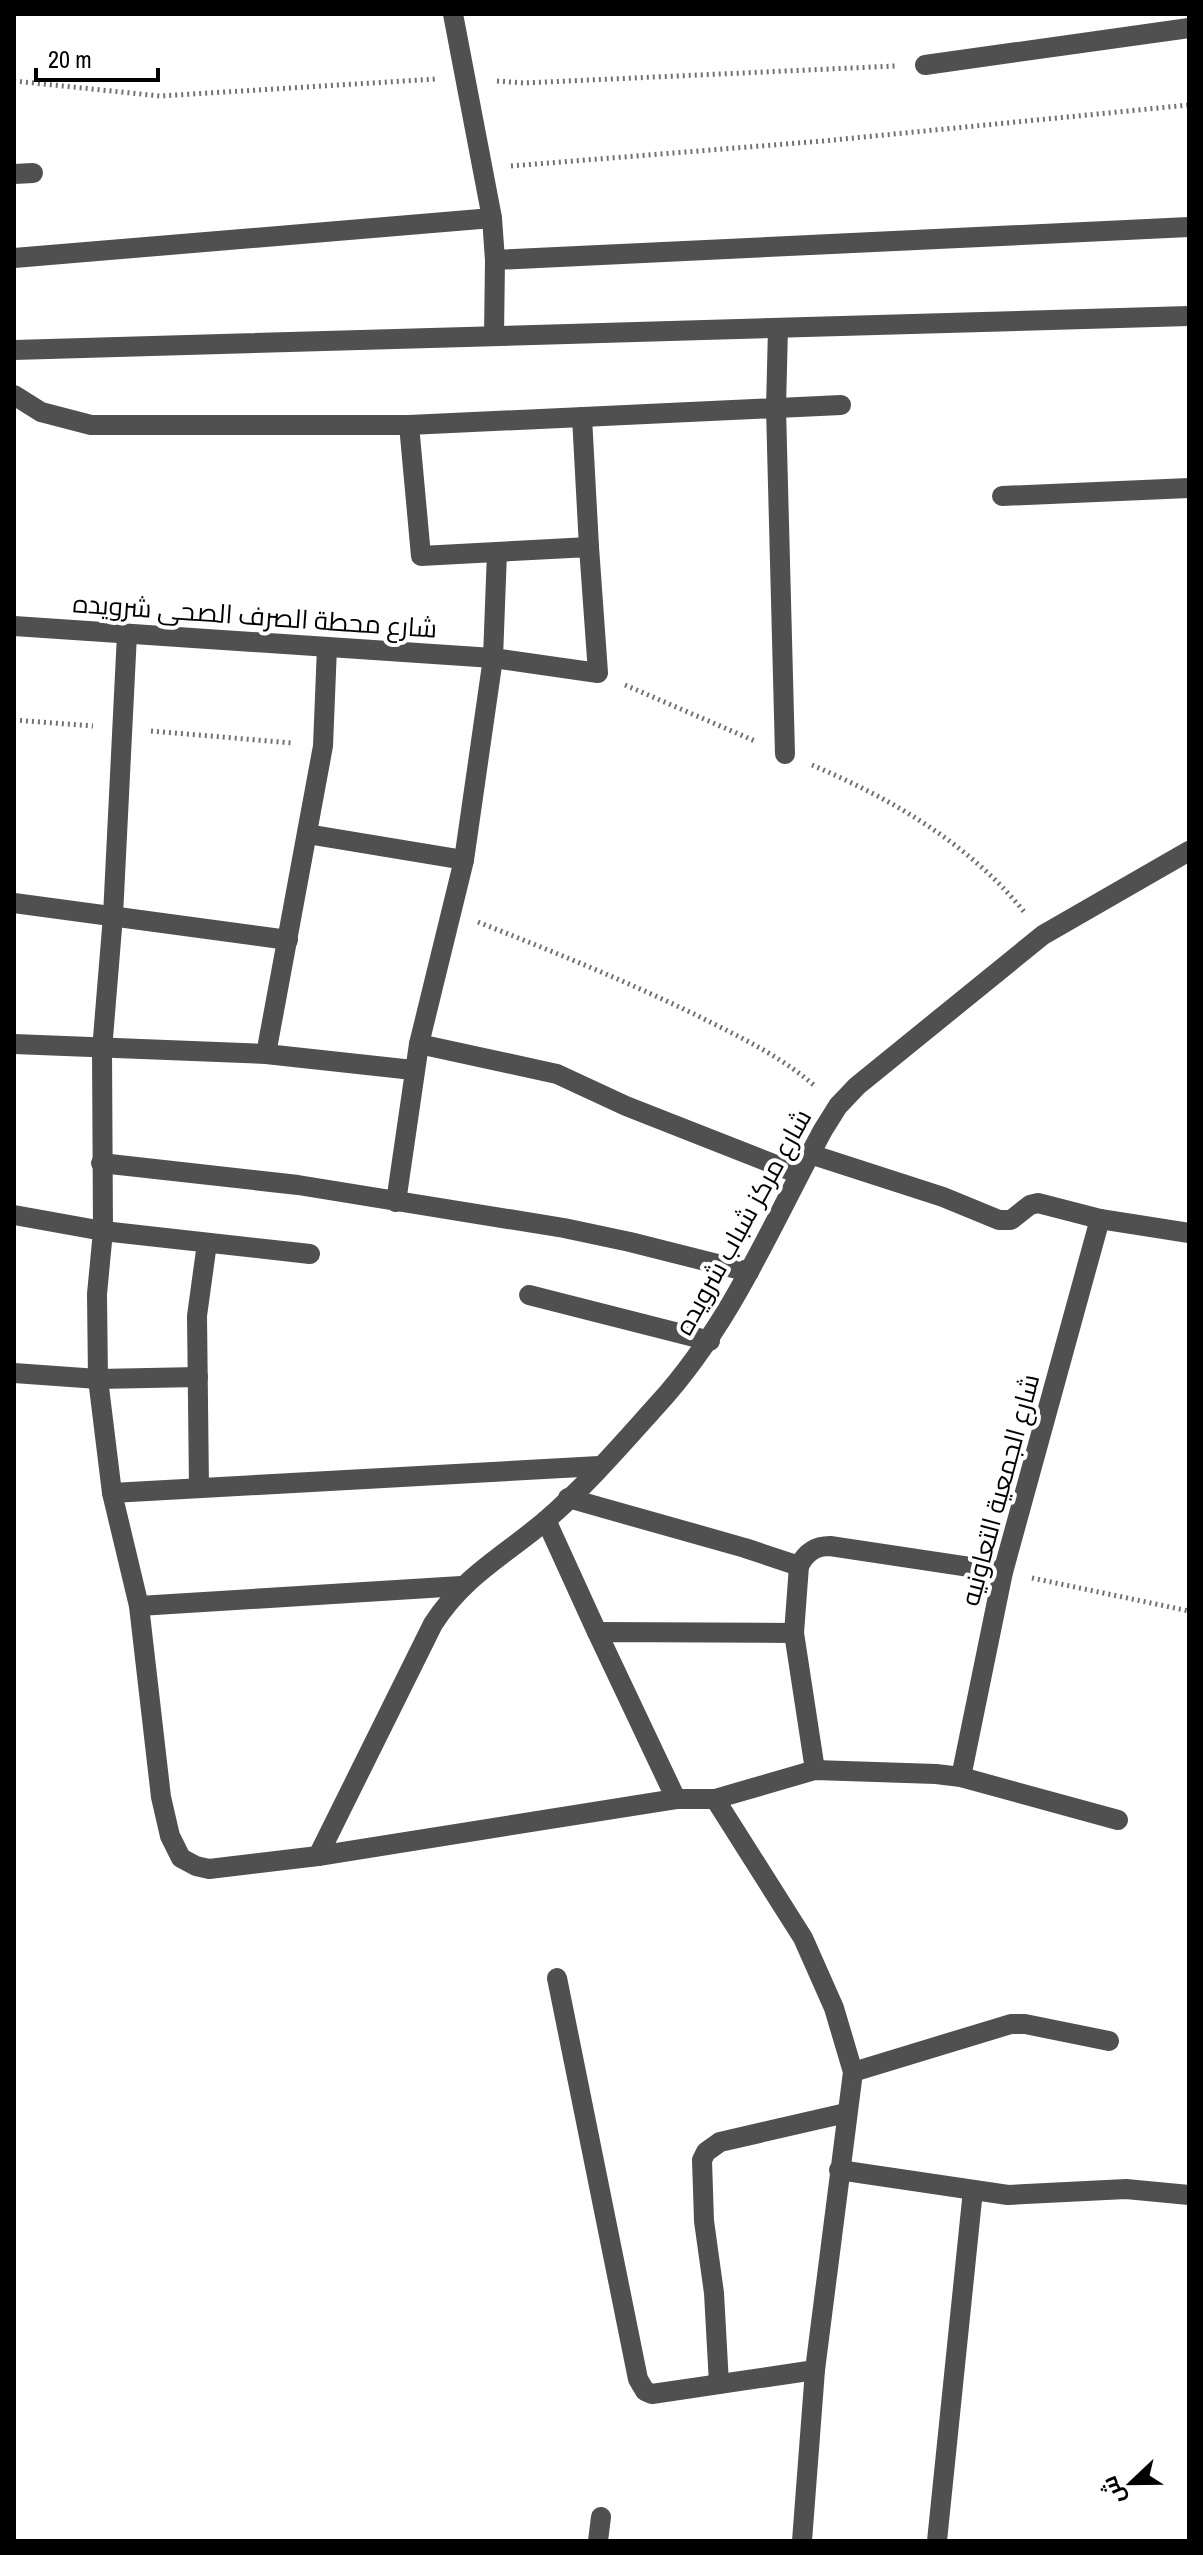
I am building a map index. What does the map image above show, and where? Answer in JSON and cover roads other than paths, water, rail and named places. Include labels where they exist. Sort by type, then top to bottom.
[{"type":"street","points":[[453,14],[492,218],[494,336]]},
{"type":"street","points":[[925,65],[1189,28]]},
{"type":"street","points":[[14,258],[492,218]]},
{"type":"street","points":[[495,260],[1189,227]]},
{"type":"street","points":[[14,350],[1189,316]]},
{"type":"street","points":[[778,328],[776,408],[785,754]]},
{"type":"street","points":[[14,395],[41,412],[91,425],[409,425],[841,405]]},
{"type":"street","points":[[409,425],[421,556],[589,547],[582,417]]},
{"type":"street","points":[[1002,496],[1189,488]]},
{"type":"street","name":"شارع محطة الصرف الصحى شرويده","points":[[14,626],[493,658],[598,673],[589,547]]},
{"type":"street","points":[[396,1202],[413,1070],[464,860],[493,658],[497,552]]},
{"type":"street","points":[[127,634],[113,916],[102,1050],[103,1231],[97,1294],[98,1379],[112,1493],[139,1606],[161,1797],[175,1851],[196,1866],[209,1869],[318,1856],[676,1799],[715,1799],[815,1770],[961,1777],[1118,1820]]},
{"type":"street","points":[[266,1054],[323,746],[327,647]]},
{"type":"street","points":[[307,834],[464,860]]},
{"type":"street","name":"شارع مركز شباب شرويده","points":[[318,1856],[433,1624],[461,1586],[546,1520],[685,1374],[710,1341],[838,1106],[857,1086],[1043,935],[1189,851]]},
{"type":"street","points":[[14,903],[288,940]]},
{"type":"street","points":[[14,1044],[102,1050],[266,1054],[413,1070]]},
{"type":"street","points":[[419,1044],[557,1074],[626,1106],[799,1174]]},
{"type":"street","points":[[810,1154],[943,1197],[999,1220],[1011,1220],[1030,1205],[1038,1203],[1100,1219],[1189,1233]]},
{"type":"street","points":[[101,1163],[298,1185],[577,1231],[749,1272]]},
{"type":"street","points":[[14,1215],[103,1231],[310,1254]]},
{"type":"street","name":"شارع الجمعية التعاونيه","points":[[961,1777],[1003,1572],[1100,1219]]},
{"type":"street","points":[[199,1487],[197,1316],[207,1243]]},
{"type":"street","points":[[529,1295],[710,1341]]},
{"type":"street","points":[[14,1373],[98,1379],[198,1377]]},
{"type":"street","points":[[112,1493],[599,1466]]},
{"type":"street","points":[[568,1498],[799,1566]]},
{"type":"street","points":[[546,1520],[676,1799]]},
{"type":"street","points":[[815,1770],[794,1633],[799,1566],[803,1557],[814,1548],[830,1546],[1003,1572]]},
{"type":"street","points":[[139,1606],[461,1586]]},
{"type":"street","points":[[597,1632],[794,1633]]},
{"type":"street","points":[[715,1799],[803,1938],[834,2008],[853,2072],[815,2370],[802,2541]]},
{"type":"street","points":[[557,1978],[638,2379],[645,2391],[652,2394],[815,2370]]},
{"type":"street","points":[[853,2072],[1011,2024],[1109,2041]]},
{"type":"street","points":[[719,2384],[714,2293],[704,2221],[702,2160],[706,2152],[720,2142],[846,2113]]},
{"type":"street","points":[[839,2170],[1008,2195],[1126,2189],[1189,2195]]},
{"type":"street","points":[[937,2541],[973,2190]]},
{"type":"street","points":[[598,2541],[601,2517]]}]
